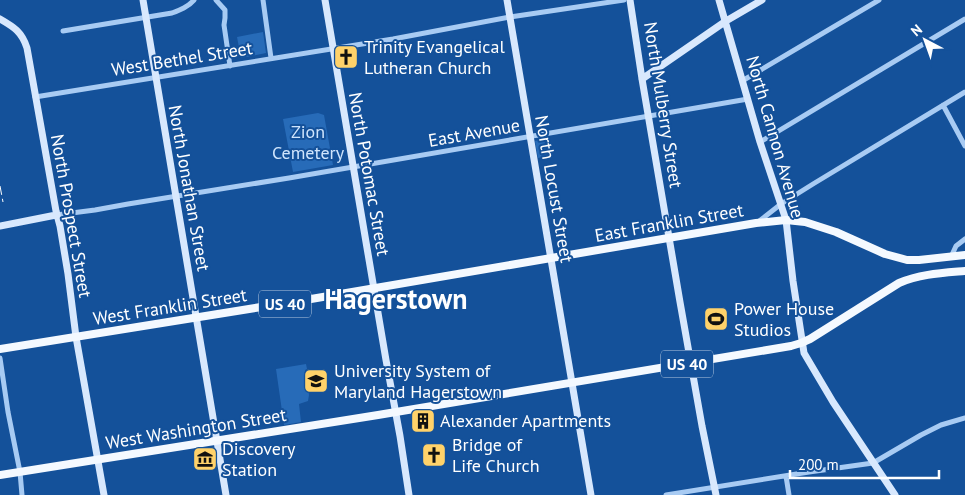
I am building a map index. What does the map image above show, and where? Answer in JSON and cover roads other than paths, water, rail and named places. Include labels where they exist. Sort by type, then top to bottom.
[{"type":"main road","name":"North Jonathan Street","points":[[143,0],[226,495]]},
{"type":"main road","name":"North Potomac Street","points":[[325,0],[409,495]]},
{"type":"main road","name":"North Locust Street","points":[[507,0],[591,495]]},
{"type":"main road","name":"North Mulberry Street","points":[[630,0],[669,238],[716,495]]},
{"type":"main road","name":"North Cannon Avenue","points":[[719,0],[760,142],[786,220],[801,343],[804,353],[828,395],[895,495]]},
{"type":"main road","points":[[642,79],[726,21],[762,0]]},
{"type":"main road","name":"North Prospect Street","points":[[0,19],[18,31],[25,41],[56,215],[60,226],[76,337],[104,495]]},
{"type":"main road","points":[[0,226],[56,215]]},
{"type":"main road","name":"US 40","points":[[756,223],[786,220],[805,222],[897,258],[919,260],[965,255]]},
{"type":"main road","name":"East Franklin Street","points":[[374,289],[756,223]]},
{"type":"main road","name":"US 40","points":[[396,412],[791,346],[801,343],[833,325],[899,283],[911,278],[965,271]]},
{"type":"main road","name":"West Franklin Street","points":[[0,349],[374,289]]},
{"type":"main road","name":"West Washington Street","points":[[0,475],[396,412]]},
{"type":"street","points":[[63,31],[172,14],[194,0]]},
{"type":"street","points":[[216,0],[225,10],[224,25],[230,66]]},
{"type":"street","points":[[263,0],[271,58]]},
{"type":"street","name":"West Bethel Street","points":[[36,97],[393,39],[510,17],[624,0]]},
{"type":"street","points":[[742,81],[879,0]]},
{"type":"street","points":[[760,142],[965,19]]},
{"type":"street","name":"East Franklin Street","points":[[756,223],[781,204],[965,92]]},
{"type":"street","name":"East Avenue","points":[[56,215],[353,167],[748,99]]},
{"type":"street","points":[[943,105],[965,146]]},
{"type":"street","points":[[952,257],[956,246],[965,239]]},
{"type":"street","points":[[0,358],[20,472],[22,495]]},
{"type":"street","points":[[666,495],[873,463],[941,425],[965,418]]},
{"type":"street","points":[[786,476],[790,495]]},
{"type":"railway","points":[[0,186],[3,202]]},
{"type":"place","name":"Trinity Evangelical Lutheran Church","points":[[346,57]]},
{"type":"place","name":"Power House Studios","points":[[716,319]]},
{"type":"place","name":"University System of Maryland Hagerstown","points":[[316,381]]},
{"type":"place","name":"Alexander Apartments","points":[[423,421]]},
{"type":"place","name":"Bridge of Life Church","points":[[434,455]]},
{"type":"place","name":"Discovery Station","points":[[205,459]]},
{"type":"district","name":"Hagerstown","points":[[396,299]]},
{"type":"park label","name":"Zion Cemetery","points":[[308,142]]}]
